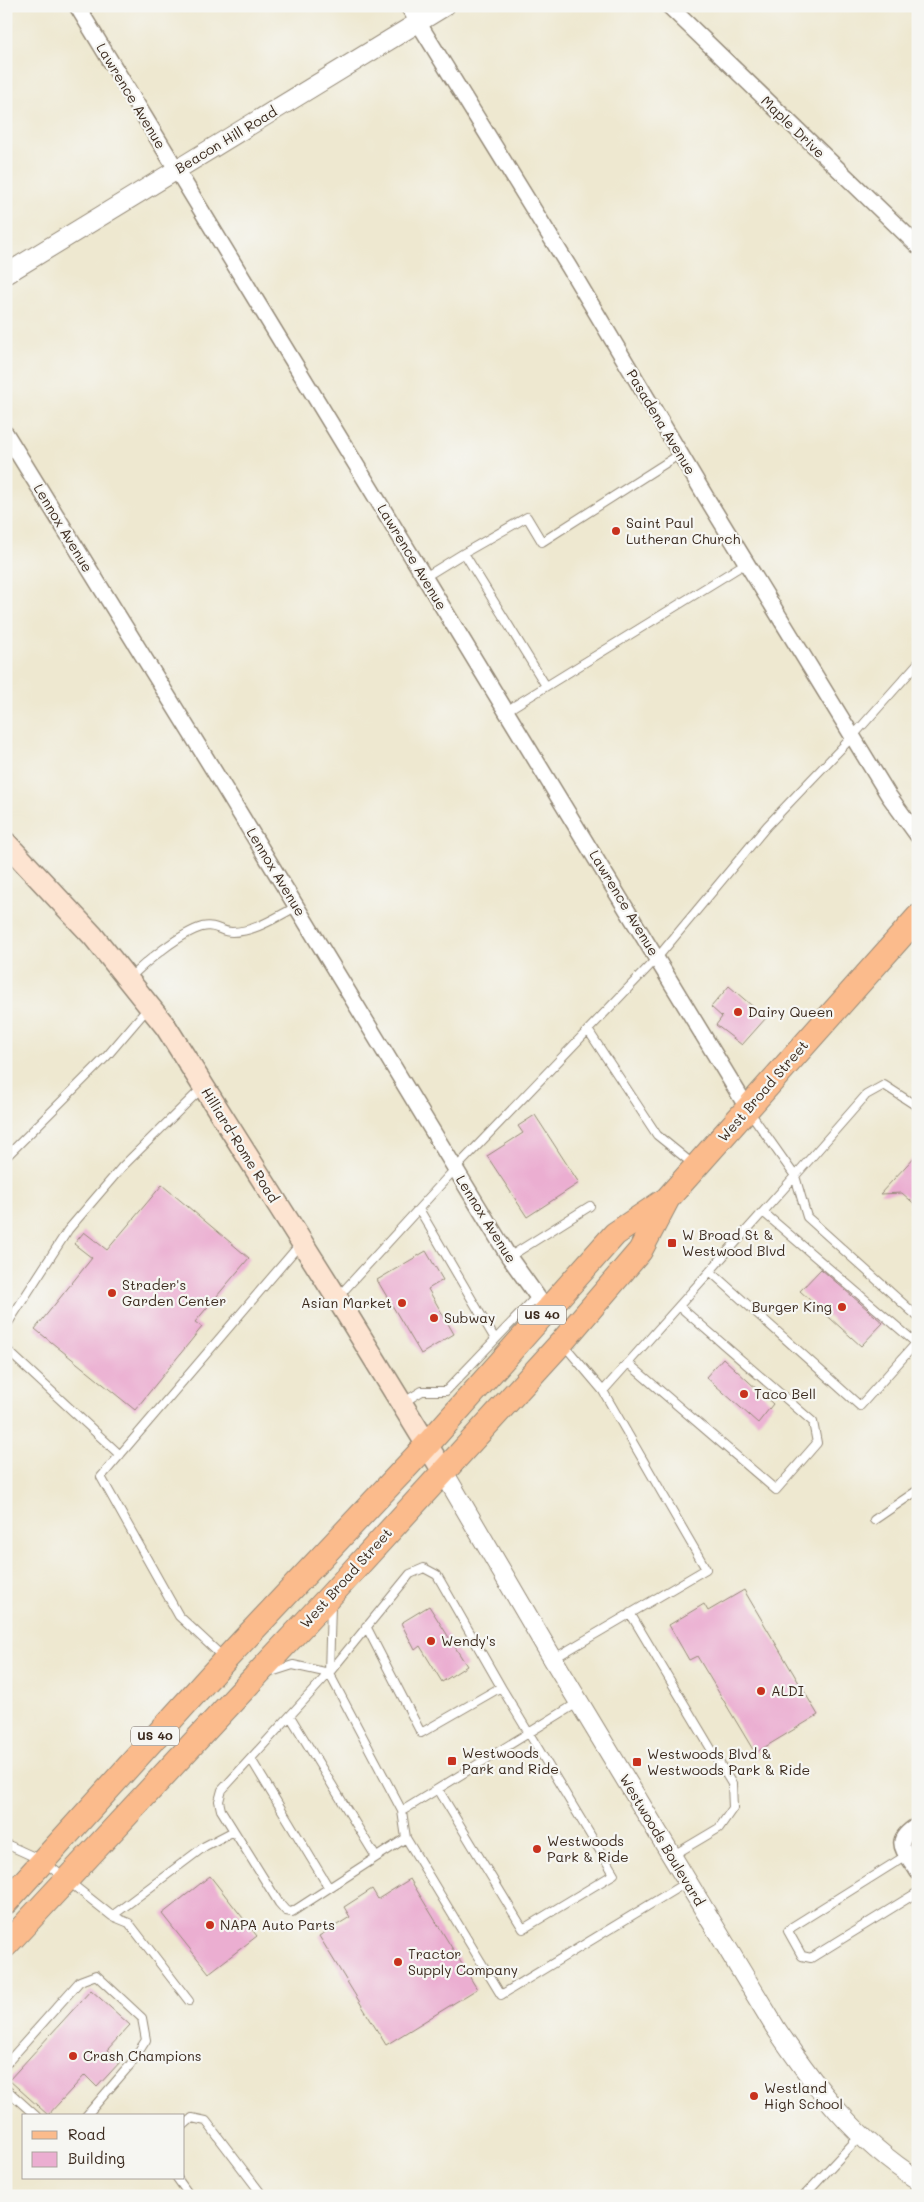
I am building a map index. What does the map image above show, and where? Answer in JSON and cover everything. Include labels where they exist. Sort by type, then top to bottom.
[{"type":"main road","name":"Hilliard-Rome Road","points":[[6,843],[93,936],[166,1028],[337,1298],[443,1471]]},
{"type":"main road","name":"West Broad Street","points":[[6,1902],[225,1660],[426,1446],[541,1303],[615,1234],[668,1198],[918,917]]},
{"type":"main road","name":"West Broad Street","points":[[6,1944],[331,1595],[562,1342],[640,1251],[668,1198]]},
{"type":"street","name":"Lawrence Avenue","points":[[77,6],[748,1109]]},
{"type":"street","name":"Pasadena Avenue","points":[[408,6],[889,796],[918,836]]},
{"type":"street","name":"Beacon Hill Road","points":[[6,274],[445,6]]},
{"type":"street","name":"Maple Drive","points":[[670,6],[918,246]]},
{"type":"street","name":"Lennox Avenue","points":[[6,434],[509,1257],[541,1303]]},
{"type":"street","name":"Westwoods Boulevard","points":[[443,1471],[553,1659],[775,2027],[813,2083],[860,2136],[898,2167],[918,2180]]},
{"type":"street","points":[[918,1825],[901,1838],[901,1845],[918,1872]]},
{"type":"lane","points":[[424,577],[527,517],[542,542],[680,454]]},
{"type":"lane","points":[[464,554],[546,686]]},
{"type":"lane","points":[[506,711],[746,563]]},
{"type":"lane","points":[[337,1298],[455,1169],[657,958],[767,826],[853,736],[918,663]]},
{"type":"lane","points":[[128,980],[160,952],[201,928],[214,925],[230,932],[242,931],[258,927],[296,907]]},
{"type":"lane","points":[[6,1157],[107,1056],[149,1006]]},
{"type":"lane","points":[[588,1030],[657,1135],[696,1167]]},
{"type":"lane","points":[[6,1326],[68,1230],[122,1167],[203,1086]]},
{"type":"lane","points":[[603,1391],[866,1095],[884,1086],[918,1107]]},
{"type":"lane","points":[[748,1109],[795,1176],[807,1217],[918,1317]]},
{"type":"lane","points":[[509,1257],[590,1206]]},
{"type":"lane","points":[[419,1209],[495,1340]]},
{"type":"lane","points":[[710,1271],[860,1406],[917,1342],[763,1212]]},
{"type":"lane","points":[[225,1660],[180,1616],[102,1477],[301,1242]]},
{"type":"lane","points":[[401,1404],[422,1391],[446,1391],[495,1340],[541,1303]]},
{"type":"lane","points":[[628,1363],[776,1490],[817,1443],[814,1422],[679,1306]]},
{"type":"lane","points":[[553,1659],[706,1568],[603,1391],[562,1342]]},
{"type":"lane","points":[[6,1349],[120,1455]]},
{"type":"lane","points":[[874,1520],[918,1490]]},
{"type":"lane","points":[[406,1838],[292,1912],[286,1911],[234,1831],[218,1801],[222,1790],[329,1673],[410,1574],[424,1568],[437,1575],[501,1687],[614,1874],[523,1929],[438,1789]]},
{"type":"lane","points":[[331,1595],[329,1673],[402,1811],[406,1838],[501,1995],[688,1882]]},
{"type":"lane","points":[[630,1613],[732,1784],[733,1808],[719,1828],[672,1856]]},
{"type":"lane","points":[[366,1626],[421,1733],[501,1687]]},
{"type":"lane","points":[[254,1677],[293,1665],[329,1673]]},
{"type":"lane","points":[[402,1811],[579,1702]]},
{"type":"lane","points":[[290,1716],[376,1857]]},
{"type":"lane","points":[[251,1759],[329,1888]]},
{"type":"lane","points":[[112,1916],[205,1846],[234,1831]]},
{"type":"lane","points":[[6,1844],[43,1861],[64,1880],[112,1916],[129,1923],[189,2001]]},
{"type":"lane","points":[[907,1855],[792,1927],[788,1932],[802,1956],[811,1958],[918,1892]]},
{"type":"lane","points":[[6,2064],[80,1981],[96,1975],[142,2018],[146,2040],[130,2065],[88,2114]]},
{"type":"lane","points":[[6,2090],[34,2114]]},
{"type":"lane","points":[[185,2124],[192,2118],[206,2121],[263,2196]]},
{"type":"lane","points":[[804,2196],[860,2136]]},
{"type":"lane","points":[[178,2180],[190,2196]]},
{"type":"building","name":"Dairy Queen","points":[[729,986],[766,1018],[742,1045],[716,1025],[722,1017],[711,1007]]},
{"type":"building","points":[[535,1115],[579,1183],[527,1217],[487,1156],[523,1133],[518,1126]]},
{"type":"building","points":[[918,1153],[918,1207],[902,1193],[880,1194]]},
{"type":"building","points":[[162,1185],[249,1258],[195,1322],[202,1327],[135,1410],[35,1329],[92,1258],[74,1244],[84,1232],[107,1250]]},
{"type":"building","points":[[426,1251],[443,1280],[428,1289],[454,1334],[421,1354],[377,1280]]},
{"type":"building","name":"Burger King","points":[[821,1269],[883,1323],[861,1346],[800,1291]]},
{"type":"building","name":"Taco Bell","points":[[723,1358],[773,1404],[758,1423],[706,1377]]},
{"type":"building","name":"ALDI","points":[[744,1590],[818,1715],[755,1753],[697,1656],[689,1660],[669,1625],[704,1604],[708,1611]]},
{"type":"building","name":"Wendy's","points":[[429,1606],[467,1666],[442,1682],[420,1646],[415,1650],[401,1623]]},
{"type":"building","name":"NAPA Auto Parts","points":[[210,1876],[257,1936],[209,1973],[162,1914]]},
{"type":"building","name":"Tractor Supply Company","points":[[410,1879],[477,1989],[386,2045],[319,1936],[350,1917],[344,1907],[372,1889],[378,1899]]},
{"type":"building","name":"Crash Champions","points":[[91,1990],[130,2025],[107,2050],[121,2061],[97,2087],[85,2075],[49,2114],[9,2080]]},
{"type":"place","name":"Saint Paul Lutheran Church","points":[[616,531]]},
{"type":"place","name":"Dairy Queen","points":[[738,1012]]},
{"type":"place","name":"W Broad St & Westwood Blvd","points":[[672,1243]]},
{"type":"place","name":"Strader's Garden Center","points":[[112,1293]]},
{"type":"place","name":"Asian Market","points":[[402,1303]]},
{"type":"place","name":"Burger King","points":[[842,1307]]},
{"type":"place","name":"Subway","points":[[434,1318]]},
{"type":"place","name":"Taco Bell","points":[[744,1394]]},
{"type":"place","name":"Wendy's","points":[[431,1641]]},
{"type":"place","name":"ALDI","points":[[761,1691]]},
{"type":"place","name":"Westwoods Park and Ride","points":[[452,1761]]},
{"type":"place","name":"Westwoods Blvd & Westwoods Park & Ride","points":[[637,1762]]},
{"type":"place","name":"Westwoods Park & Ride","points":[[537,1849]]},
{"type":"place","name":"NAPA Auto Parts","points":[[210,1925]]},
{"type":"place","name":"Tractor Supply Company","points":[[398,1962]]},
{"type":"place","name":"Crash Champions","points":[[73,2056]]},
{"type":"place","name":"Westland High School","points":[[754,2096]]}]
